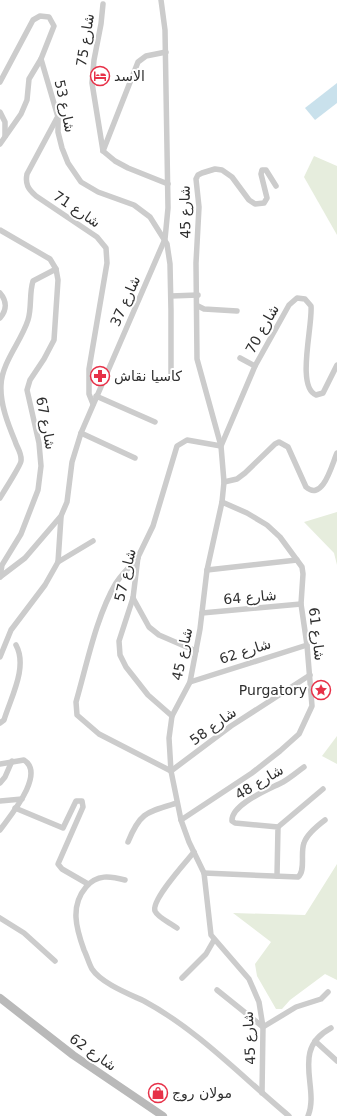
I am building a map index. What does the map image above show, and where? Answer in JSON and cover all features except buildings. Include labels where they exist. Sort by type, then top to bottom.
[{"type":"street","name":"شارع 37","points":[[0,577],[25,558],[61,516],[67,502],[72,462],[81,433],[165,239],[168,219],[166,52],[161,0]]},
{"type":"street","name":"شارع 75","points":[[103,4],[94,60],[92,84],[104,151]]},
{"type":"street","points":[[0,82],[33,20],[36,17],[43,16],[51,19],[54,26],[41,59],[29,79],[24,108],[0,144]]},
{"type":"street","points":[[166,52],[146,56],[138,62],[104,151],[112,159],[128,168],[168,184]]},
{"type":"street","name":"شارع 53","points":[[41,59],[58,117],[58,132],[62,148],[68,163],[78,178],[98,192],[134,205],[150,217],[165,239]]},
{"type":"street","points":[[0,112],[5,122],[5,136]]},
{"type":"street","name":"شارع 71","points":[[58,117],[27,174],[26,183],[36,196],[97,237],[106,248],[107,263],[89,369],[88,394],[93,404]]},
{"type":"street","name":"شارع 45","points":[[262,1093],[263,1027],[256,993],[249,979],[214,940],[210,930],[204,873],[181,820],[171,771],[169,738],[172,716],[190,682],[202,613],[206,570],[222,502],[224,482],[221,446],[198,359],[198,295],[196,263],[199,207],[196,179],[198,175],[215,169],[225,171],[232,177],[248,200],[256,204],[264,202],[267,198],[261,174],[262,170],[266,170],[276,186]]},
{"type":"street","points":[[0,230],[50,259],[56,269],[33,281],[30,289],[28,319],[3,375],[1,389],[3,406],[20,452],[21,461],[19,468],[12,476],[0,498]]},
{"type":"street","name":"شارع 45","points":[[165,239],[169,255],[171,296],[171,379]]},
{"type":"street","name":"شارع 67","points":[[0,577],[2,565],[21,534],[38,490],[41,466],[39,443],[28,390],[30,380],[44,360],[54,340],[58,292],[56,269]]},
{"type":"street","points":[[0,293],[4,299],[5,307],[0,318]]},
{"type":"street","points":[[171,296],[198,295]]},
{"type":"street","name":"شارع 70","points":[[221,446],[256,366],[291,302],[300,298],[308,301],[312,309],[306,367],[307,383],[311,392],[316,395],[323,393],[337,365]]},
{"type":"street","points":[[198,306],[204,309],[237,311]]},
{"type":"street","points":[[240,358],[256,366]]},
{"type":"street","points":[[96,396],[155,422]]},
{"type":"street","points":[[81,433],[135,458]]},
{"type":"street","name":"شارع 57","points":[[172,716],[148,696],[134,679],[120,655],[119,641],[133,598],[138,558],[156,518],[177,446],[187,440],[221,446]]},
{"type":"street","points":[[224,482],[237,479],[279,442],[288,447],[306,487],[310,490],[318,490],[329,475],[337,453]]},
{"type":"street","name":"شارع 61","points":[[181,820],[252,773],[280,751],[299,734],[312,706],[307,645],[301,604],[303,574],[297,560],[280,537],[267,525],[247,513],[222,502]]},
{"type":"street","points":[[0,657],[10,630],[17,619],[45,585],[58,562],[61,516]]},
{"type":"street","points":[[58,562],[93,541]]},
{"type":"street","points":[[138,558],[119,579],[108,600],[75,708],[81,720],[99,734],[171,771]]},
{"type":"street","points":[[206,570],[297,560]]},
{"type":"street","points":[[133,598],[149,627],[159,635],[196,651]]},
{"type":"street","name":"شارع 64","points":[[202,613],[301,604]]},
{"type":"street","points":[[0,723],[4,720],[21,663],[20,652],[16,645]]},
{"type":"street","name":"شارع 62","points":[[190,682],[307,645]]},
{"type":"street","name":"شارع 58","points":[[171,771],[231,726],[310,676]]},
{"type":"street","points":[[0,764],[24,760],[29,764],[31,770],[29,785],[22,799],[0,830]]},
{"type":"street","points":[[0,783],[5,777],[12,761]]},
{"type":"street","name":"شارع 48","points":[[278,827],[240,824],[232,821],[233,815],[238,808],[256,796],[284,782],[304,767]]},
{"type":"street","points":[[278,876],[278,827],[323,789]]},
{"type":"street","points":[[0,801],[22,799]]},
{"type":"street","points":[[15,808],[63,828],[76,801],[82,801],[83,807],[58,864],[59,867],[88,884]]},
{"type":"street","points":[[128,842],[140,818],[146,814],[177,803]]},
{"type":"street","points":[[204,873],[278,876],[300,875],[304,842],[325,820]]},
{"type":"street","points":[[177,928],[158,915],[155,906],[160,895],[194,852]]},
{"type":"street","points":[[125,880],[102,876],[88,884],[79,898],[76,909],[76,924],[92,969],[102,978],[156,1008],[190,1030],[289,1116]]},
{"type":"street","points":[[0,918],[24,933],[55,961]]},
{"type":"street","points":[[182,978],[206,954],[214,940]]},
{"type":"street","points":[[217,990],[263,1027],[296,1007],[321,999],[328,992]]},
{"type":"street","name":"شارع 62","points":[[0,994],[10,1006]]},
{"type":"street","name":"شارع 62","points":[[0,998],[73,1055],[162,1116]]},
{"type":"street","points":[[308,1116],[312,1104],[308,1060],[315,1041],[321,1034],[331,1028]]},
{"type":"street","points":[[315,1041],[337,1061]]},
{"type":"green space","points":[[314,156],[337,166],[337,235],[304,177]]},
{"type":"green space","points":[[337,512],[337,565],[334,553],[304,522]]},
{"type":"green space","points":[[337,736],[337,764],[322,756]]},
{"type":"green space","points":[[337,864],[337,980],[325,974],[290,1000],[282,1009],[276,1009],[257,976],[255,964],[271,942],[233,913],[305,915]]},
{"type":"water","points":[[337,83],[337,103],[315,120],[305,108]]},
{"type":"place","name":"الاسد","points":[[100,76]]},
{"type":"place","name":"كاسيا نقاش","points":[[100,376]]},
{"type":"place","name":"Purgatory","points":[[321,690]]},
{"type":"place","name":"مولان روج","points":[[158,1093]]}]
